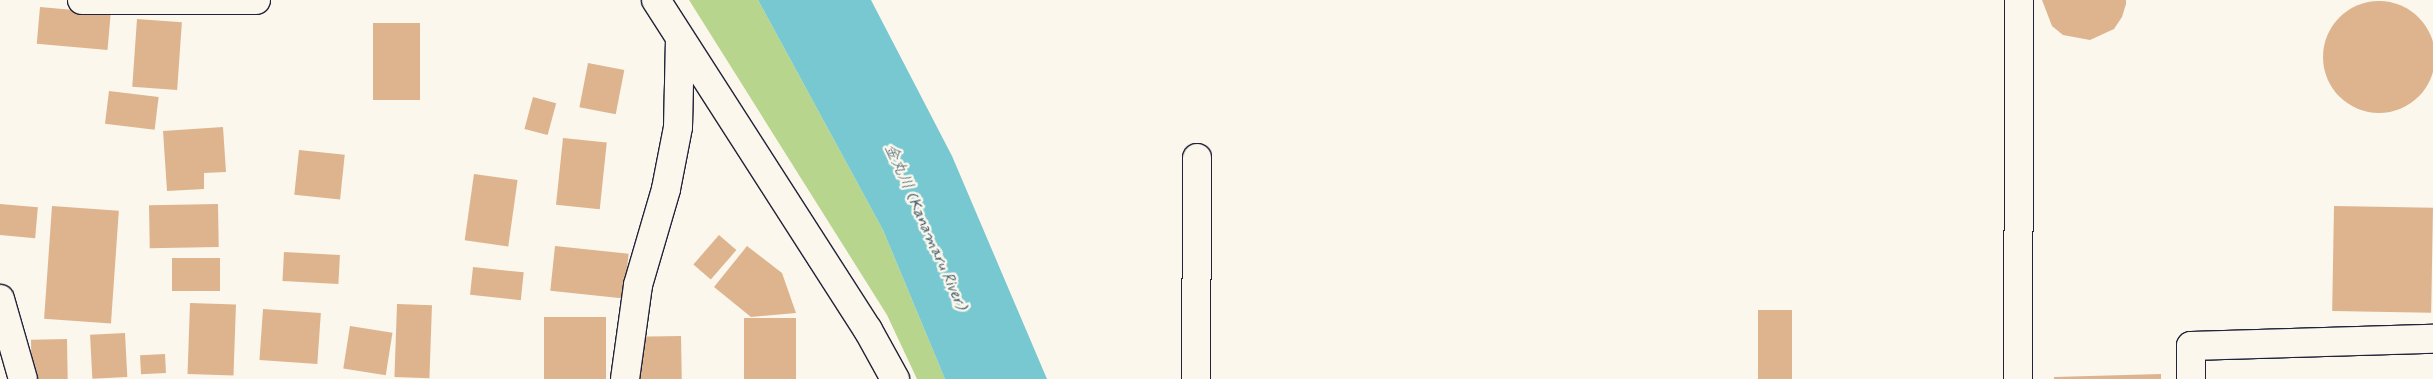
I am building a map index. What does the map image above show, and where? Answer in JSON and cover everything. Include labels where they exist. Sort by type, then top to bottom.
[{"type":"street","points":[[82,0],[256,0]]},
{"type":"street","points":[[656,0],[868,330],[895,379]]},
{"type":"street","points":[[2018,379],[2019,0]]},
{"type":"street","points":[[625,379],[638,285],[666,189],[678,127],[680,39]]},
{"type":"street","points":[[1196,379],[1197,158]]},
{"type":"street","points":[[0,299],[23,379]]},
{"type":"street","points":[[2191,379],[2191,346],[2433,339]]},
{"type":"green space","points":[[689,0],[758,0],[883,230],[945,379],[917,379],[887,315]]},
{"type":"water","name":"金丸川 (Kanamaru River)","points":[[758,0],[871,0],[952,156],[1047,379],[945,379],[883,230]]},
{"type":"building","points":[[2042,0],[2126,0],[2126,4],[2122,17],[2114,29],[2090,40],[2063,35],[2052,26]]},
{"type":"building","points":[[2379,1],[2401,5],[2419,17],[2431,35],[2435,57],[2431,79],[2419,97],[2401,109],[2379,113],[2357,109],[2339,97],[2327,79],[2323,57],[2327,35],[2339,17],[2357,5]]},
{"type":"building","points":[[40,7],[111,13],[108,50],[37,44]]},
{"type":"building","points":[[137,19],[182,22],[177,90],[132,87]]},
{"type":"building","points":[[373,23],[420,23],[420,100],[373,100]]},
{"type":"building","points":[[588,63],[624,70],[616,114],[579,107]]},
{"type":"building","points":[[109,91],[159,97],[155,130],[105,124]]},
{"type":"building","points":[[533,97],[556,103],[548,135],[524,129]]},
{"type":"building","points":[[223,127],[226,172],[204,173],[204,189],[167,191],[163,131]]},
{"type":"building","points":[[563,138],[607,143],[600,209],[556,205]]},
{"type":"building","points":[[299,150],[345,155],[340,200],[294,195]]},
{"type":"building","points":[[474,174],[518,180],[508,246],[465,240]]},
{"type":"building","points":[[0,204],[38,207],[35,238],[0,235]]},
{"type":"building","points":[[218,204],[219,247],[150,248],[149,205]]},
{"type":"building","points":[[52,206],[119,211],[111,323],[44,319]]},
{"type":"building","points":[[2334,206],[2433,208],[2431,313],[2332,311]]},
{"type":"building","points":[[719,235],[736,250],[711,280],[693,264]]},
{"type":"building","points":[[555,246],[629,254],[624,298],[550,291]]},
{"type":"building","points":[[747,246],[782,273],[796,313],[751,317],[714,287]]},
{"type":"building","points":[[284,252],[340,255],[338,284],[282,281]]},
{"type":"building","points":[[172,258],[220,258],[220,291],[172,291]]},
{"type":"building","points":[[473,267],[524,272],[521,300],[470,295]]},
{"type":"building","points":[[190,303],[236,305],[233,376],[188,374]]},
{"type":"building","points":[[397,304],[432,305],[429,378],[394,377]]},
{"type":"building","points":[[263,309],[321,313],[317,364],[259,360]]},
{"type":"building","points":[[1758,310],[1792,310],[1792,379],[1758,379]]},
{"type":"building","points":[[544,317],[606,317],[606,379],[544,379]]},
{"type":"building","points":[[744,318],[796,318],[796,379],[744,379]]},
{"type":"building","points":[[350,326],[392,333],[386,375],[343,368]]},
{"type":"building","points":[[125,333],[127,377],[92,379],[90,335]]},
{"type":"building","points":[[681,336],[682,379],[635,379],[634,337]]},
{"type":"building","points":[[67,339],[68,379],[32,379],[31,340]]},
{"type":"building","points":[[165,354],[166,373],[141,374],[140,355]]},
{"type":"building","points":[[2161,374],[2161,379],[2054,379],[2054,377]]}]
